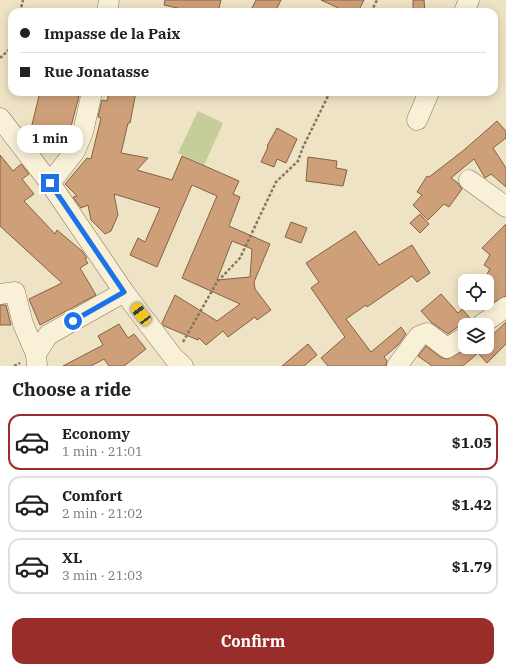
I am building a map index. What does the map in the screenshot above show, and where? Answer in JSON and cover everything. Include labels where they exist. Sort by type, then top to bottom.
[{"type":"street","points":[[50,183],[75,151],[83,132],[91,96]]},
{"type":"street","points":[[417,120],[427,96]]},
{"type":"street","points":[[0,118],[50,183],[124,292],[178,362]]},
{"type":"street","points":[[469,180],[506,207]]},
{"type":"street","points":[[0,294],[15,292],[23,324],[36,360]]},
{"type":"street","points":[[36,360],[48,335],[124,292]]},
{"type":"street","points":[[491,318],[506,307]]},
{"type":"street","points":[[397,366],[419,336],[427,333],[447,348],[458,341]]},
{"type":"path","points":[[0,58],[8,51]]},
{"type":"path","points":[[178,362],[217,282],[240,258],[276,182],[298,161],[303,147],[328,96]]},
{"type":"green space","points":[[198,111],[223,123],[204,165],[178,153]]},
{"type":"building","points":[[165,0],[221,0],[219,8],[177,8],[164,5]]},
{"type":"building","points":[[256,0],[281,0],[277,8],[252,8]]},
{"type":"building","points":[[321,0],[364,0],[360,8],[338,8]]},
{"type":"building","points":[[413,0],[424,0],[425,8],[413,8]]},
{"type":"building","points":[[39,96],[79,96],[67,142],[57,139],[56,143],[29,137]]},
{"type":"building","points":[[108,96],[135,96],[130,123],[128,123],[121,153],[148,158],[137,170],[172,180],[182,156],[239,181],[233,194],[240,197],[229,226],[270,244],[254,282],[255,289],[271,310],[257,320],[255,317],[228,337],[223,331],[206,345],[199,338],[198,340],[164,326],[162,323],[175,295],[217,321],[240,304],[182,278],[217,196],[192,185],[157,267],[130,255],[138,238],[145,242],[160,208],[114,194],[118,215],[111,231],[105,234],[91,220],[88,205],[81,208],[73,197],[77,196],[65,184],[87,158],[91,159],[101,118],[98,117],[102,100],[107,101]],"holes":[[[232,241],[252,249],[250,277],[217,280]]]},
{"type":"building","points":[[497,121],[506,131],[506,138],[493,148],[506,168],[506,187],[491,174],[485,178],[474,159],[451,178],[458,183],[462,189],[449,207],[444,204],[428,220],[413,205],[422,195],[417,192],[427,176],[429,177],[464,150]]},
{"type":"building","points":[[277,128],[297,139],[286,163],[277,159],[274,167],[261,162],[268,147],[267,146]]},
{"type":"building","points":[[0,155],[13,171],[21,164],[29,174],[22,179],[34,194],[24,201],[55,234],[57,230],[82,251],[87,258],[85,259],[88,263],[80,268],[96,295],[40,325],[29,299],[62,283],[0,226]]},
{"type":"building","points":[[308,157],[337,161],[336,168],[347,170],[343,186],[306,181]]},
{"type":"building","points":[[420,214],[429,224],[420,233],[410,223]]},
{"type":"building","points":[[291,222],[307,228],[301,243],[285,237]]},
{"type":"building","points":[[506,224],[506,296],[494,302],[494,274],[487,274],[490,269],[484,265],[490,255],[482,248]]},
{"type":"building","points":[[355,231],[379,265],[412,245],[430,273],[417,282],[412,276],[367,307],[366,305],[346,319],[371,352],[401,327],[406,334],[398,345],[384,357],[387,361],[386,366],[328,366],[321,358],[345,337],[311,288],[319,282],[306,263]]},
{"type":"building","points":[[441,294],[458,313],[463,310],[470,318],[458,318],[458,327],[448,334],[431,322],[421,311]]},
{"type":"building","points":[[0,305],[6,305],[11,325],[0,325]]},
{"type":"building","points":[[506,322],[506,344],[487,363],[479,354],[494,354],[494,333]]},
{"type":"building","points":[[119,324],[128,338],[134,334],[146,349],[124,366],[109,366],[104,359],[91,366],[63,366],[103,345],[98,336]]},
{"type":"building","points":[[308,344],[317,355],[304,366],[282,366]]},
{"type":"building","points":[[426,346],[440,357],[447,359],[458,354],[477,354],[463,366],[432,366],[418,356]]},
{"type":"route","points":[[50,183],[124,292],[73,321]]}]
